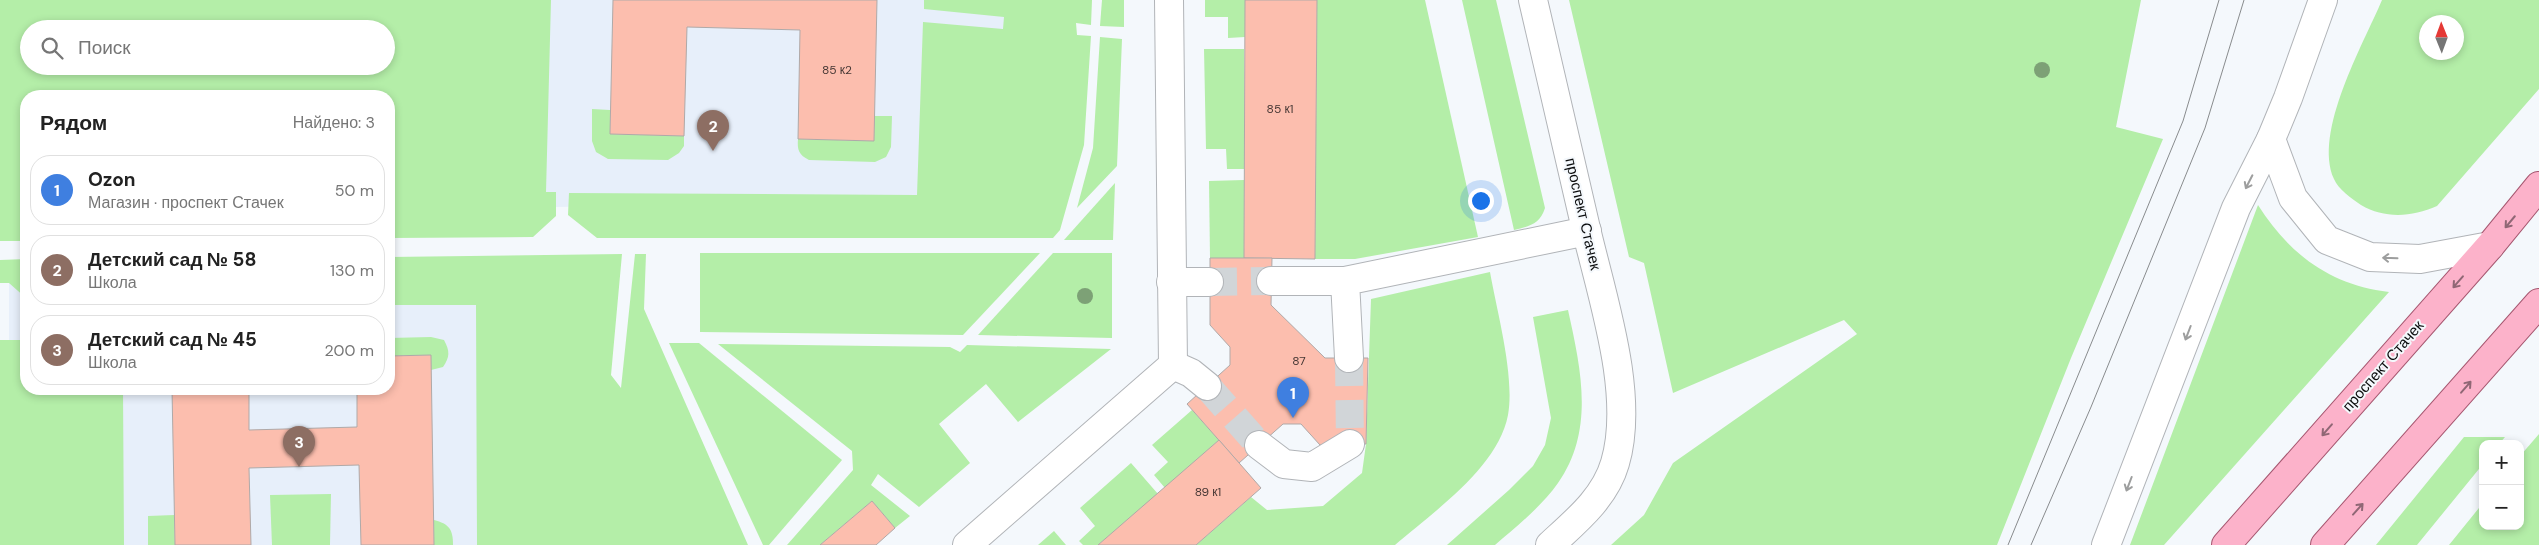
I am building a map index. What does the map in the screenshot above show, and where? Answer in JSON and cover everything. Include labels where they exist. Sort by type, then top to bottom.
[{"type":"main road","name":"проспект Стачек","points":[[2226,545],[2490,246],[2534,192]]},
{"type":"main road","points":[[2325,545],[2539,303]]},
{"type":"street","points":[[1169,0],[1173,365]]},
{"type":"street","name":"проспект Стачек","points":[[1533,0],[1620,379],[1622,430],[1615,465],[1600,495],[1550,545]]},
{"type":"street","points":[[2106,545],[2236,208],[2271,139],[2323,0]]},
{"type":"street","points":[[2271,139],[2293,198],[2327,240],[2370,257],[2420,259],[2490,246]]},
{"type":"street","points":[[1271,281],[1345,280],[1587,231]]},
{"type":"street","points":[[1345,280],[1349,358]]},
{"type":"street","points":[[1171,282],[1209,282]]},
{"type":"street","points":[[1173,365],[1191,373],[1207,386]]},
{"type":"street","points":[[966,545],[1173,365]]},
{"type":"street","points":[[1259,445],[1284,464],[1312,467],[1350,444]]},
{"type":"shaded area","points":[[230,0],[1044,0],[1034,218],[610,206],[556,207],[395,100],[395,90],[389,90],[388,75],[395,75],[395,20],[338,20]]},
{"type":"shaded area","points":[[609,275],[582,545],[9,545],[9,283],[20,283],[20,395],[395,395],[395,278]]},
{"type":"green space","points":[[0,0],[551,0],[546,192],[556,192],[556,216],[533,237],[395,238],[395,90],[20,90],[20,241],[0,241]]},
{"type":"green space","points":[[924,0],[1092,0],[1091,25],[1076,23],[1077,35],[1091,36],[1084,145],[1060,230],[1053,238],[597,238],[568,215],[569,193],[917,195],[923,22],[1003,29],[1004,17],[924,9]]},
{"type":"green space","points":[[1102,0],[1124,0],[1124,27],[1100,26]]},
{"type":"green space","points":[[1205,0],[1245,0],[1245,37],[1228,38],[1228,17],[1205,17]]},
{"type":"green space","points":[[1317,0],[1425,0],[1478,237],[1355,259],[1315,259]]},
{"type":"green space","points":[[1462,0],[1496,0],[1545,208],[1540,218],[1534,224],[1514,230]]},
{"type":"green space","points":[[1569,0],[2141,0],[2116,127],[2163,139],[2071,358],[1997,545],[1611,545],[1644,515],[1673,463],[1857,334],[1844,320],[1673,393],[1644,263],[1629,257]]},
{"type":"green space","points":[[2382,0],[2539,0],[2539,89],[2437,206],[2428,210],[2399,215],[2379,213],[2361,205],[2336,183],[2329,160],[2330,138],[2335,114],[2353,64]]},
{"type":"green space","points":[[1100,37],[1122,39],[1117,166],[1077,208],[1093,148]]},
{"type":"green space","points":[[1204,49],[1244,49],[1244,169],[1227,169],[1226,149],[1206,149]]},
{"type":"green space","points":[[592,109],[610,110],[610,134],[684,136],[684,146],[679,153],[668,160],[608,159],[596,152],[592,141]]},
{"type":"green space","points":[[874,116],[892,116],[891,147],[886,157],[875,162],[809,160],[799,152],[798,139],[874,141]]},
{"type":"green space","points":[[1244,180],[1244,258],[1210,258],[1209,181]]},
{"type":"green space","points":[[1115,183],[1113,240],[1064,240]]},
{"type":"green space","points":[[2258,205],[2283,238],[2313,264],[2348,282],[2389,292],[2164,545],[2130,545]]},
{"type":"green space","points":[[700,253],[1040,253],[963,335],[700,332]]},
{"type":"green space","points":[[1053,253],[1112,253],[1112,338],[978,335]]},
{"type":"green space","points":[[622,254],[611,375],[621,388],[635,254],[646,254],[644,309],[748,545],[477,545],[476,305],[395,305],[395,257]]},
{"type":"green space","points":[[20,259],[20,293],[9,283],[0,283],[0,260]]},
{"type":"green space","points":[[1490,272],[1507,363],[1510,399],[1508,415],[1502,434],[1491,453],[1462,488],[1395,545],[1196,545],[1251,497],[1267,510],[1323,506],[1362,473],[1366,444],[1371,299]]},
{"type":"green space","points":[[1568,310],[1577,354],[1582,399],[1581,421],[1570,463],[1558,483],[1544,500],[1495,545],[1447,545],[1533,466],[1545,445],[1551,418],[1533,317]]},
{"type":"green space","points":[[431,337],[444,340],[448,351],[447,360],[443,367],[431,370],[430,355],[395,356],[395,338]]},
{"type":"green space","points":[[0,340],[20,340],[20,395],[123,395],[124,545],[0,545]]},
{"type":"green space","points":[[669,343],[699,343],[842,460],[769,545],[763,545]]},
{"type":"green space","points":[[718,344],[950,347],[960,352],[967,345],[1111,349],[1018,422],[986,384],[939,424],[970,463],[919,507],[878,474],[871,485],[910,516],[895,528],[872,501],[820,545],[787,545],[853,470],[852,451]]},
{"type":"green space","points":[[1192,410],[1219,440],[1165,488],[1154,475],[1168,462],[1152,445]]},
{"type":"green space","points":[[2539,434],[2539,545],[2449,545],[2479,508],[2479,530],[2524,530],[2524,451]]},
{"type":"green space","points":[[2464,437],[2505,437],[2502,440],[2479,440],[2479,469],[2417,545],[2376,545]]},
{"type":"green space","points":[[1131,463],[1158,494],[1098,545],[1083,545],[1079,541],[1095,526],[1080,508]]},
{"type":"green space","points":[[331,494],[330,545],[272,545],[270,495]]},
{"type":"green space","points":[[174,515],[175,545],[148,545],[148,516]]},
{"type":"green space","points":[[434,520],[447,525],[451,531],[453,545],[434,545]]},
{"type":"green space","points":[[1054,531],[1066,545],[1038,545]]},
{"type":"building","points":[[613,0],[877,0],[874,141],[798,139],[800,30],[687,27],[684,136],[610,134]]},
{"type":"building","points":[[1245,0],[1317,0],[1315,259],[1244,258]]},
{"type":"building","points":[[1210,258],[1272,258],[1271,305],[1325,358],[1368,358],[1366,444],[1320,445],[1301,424],[1283,424],[1239,463],[1187,404],[1230,365],[1230,347],[1210,325]]},
{"type":"building","points":[[431,355],[434,545],[361,545],[359,465],[249,468],[251,545],[175,545],[172,395],[249,395],[249,430],[357,427],[357,395],[395,395],[395,356]]},
{"type":"building","points":[[1219,440],[1261,488],[1196,545],[1098,545]]},
{"type":"building","points":[[872,501],[895,528],[876,545],[820,545]]},
{"type":"tunnel","points":[[1209,282],[1271,281]]},
{"type":"tunnel","points":[[1349,358],[1350,444]]},
{"type":"tunnel","points":[[1207,386],[1259,445]]},
{"type":"tram line","points":[[2008,545],[2183,121],[2219,0]]},
{"type":"tram line","points":[[2031,545],[2091,407],[2205,128],[2244,0]]},
{"type":"place","name":"Детский сад № 58","points":[[713,151]]},
{"type":"place","name":"Ozon","points":[[1293,418]]},
{"type":"place","name":"Детский сад № 45","points":[[299,467]]}]
